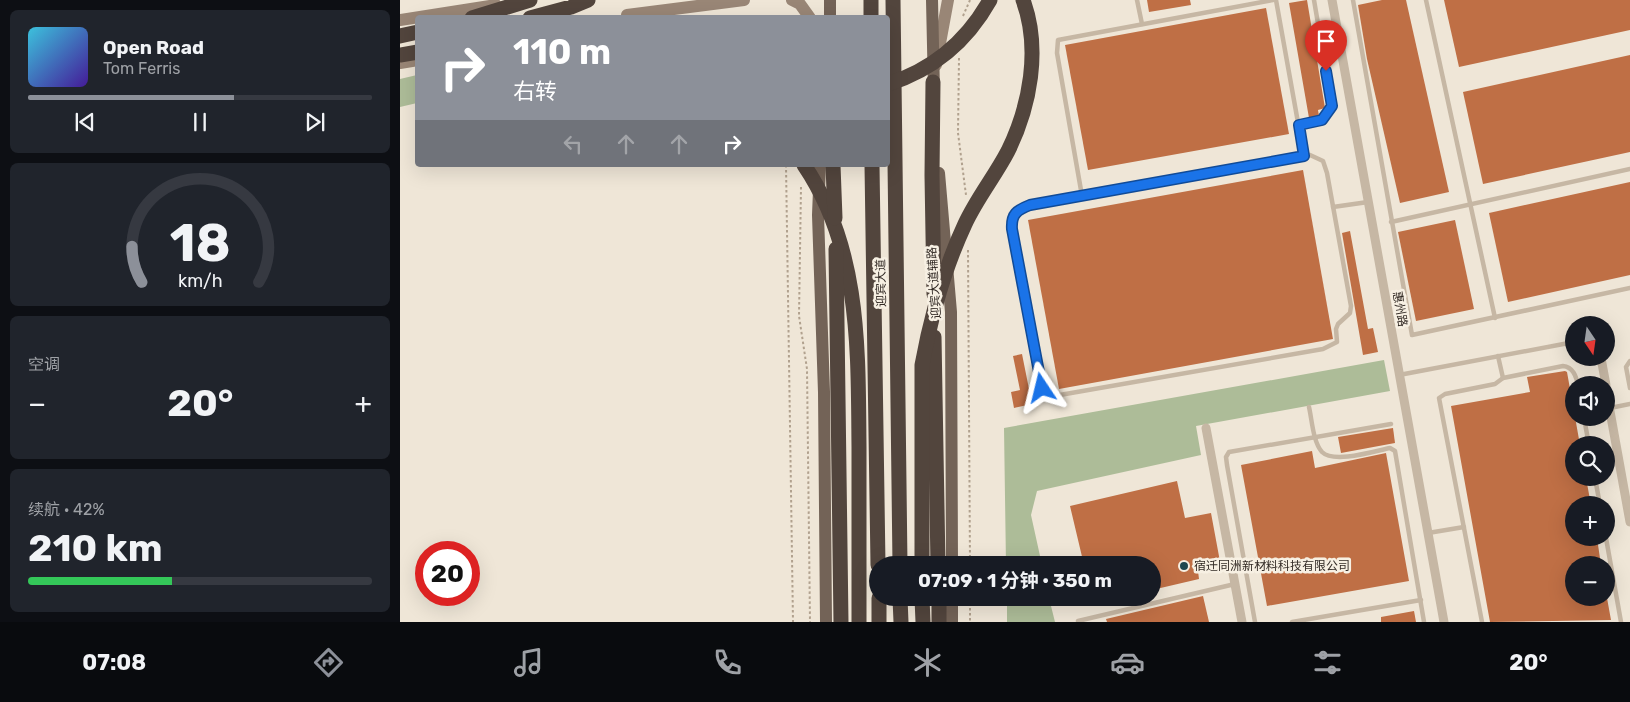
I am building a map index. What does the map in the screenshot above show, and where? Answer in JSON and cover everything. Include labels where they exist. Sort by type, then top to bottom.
[{"type":"highway","points":[[482,15],[529,0]]},
{"type":"highway","points":[[541,15],[588,0]]},
{"type":"highway","points":[[871,0],[871,15]]},
{"type":"highway","name":"迎宾大道","points":[[893,0],[900,556]]},
{"type":"highway","points":[[890,83],[911,77],[960,42],[981,16],[990,0]]},
{"type":"highway","points":[[922,556],[922,374],[927,336],[939,286],[966,223],[1008,151],[1020,119],[1030,83],[1032,48],[1023,0]]},
{"type":"highway","points":[[400,37],[415,33]]},
{"type":"highway","points":[[400,37],[415,36]]},
{"type":"highway","points":[[400,55],[415,52]]},
{"type":"highway","points":[[933,82],[932,174],[938,556]]},
{"type":"highway","points":[[833,167],[838,292],[841,622]]},
{"type":"highway","name":"迎宾大道","points":[[872,167],[878,556]]},
{"type":"highway","points":[[802,172],[827,207],[840,237],[852,290],[857,348],[859,622]]},
{"type":"highway","points":[[879,606],[879,622]]},
{"type":"highway","points":[[900,606],[901,622]]},
{"type":"highway","points":[[922,606],[923,622]]},
{"type":"highway","points":[[938,606],[938,622]]},
{"type":"main road","points":[[432,15],[529,0]]},
{"type":"main road","points":[[629,15],[713,0]]},
{"type":"main road","points":[[631,15],[744,0]]},
{"type":"main road","points":[[792,0],[800,4],[808,15]]},
{"type":"main road","points":[[830,0],[830,15]]},
{"type":"main road","name":"迎宾大道辅路","points":[[932,0],[933,82],[941,206],[951,312],[952,556]]},
{"type":"main road","points":[[933,82],[948,0]]},
{"type":"main road","points":[[400,20],[415,18]]},
{"type":"main road","points":[[400,63],[415,60]]},
{"type":"main road","points":[[820,167],[818,215],[824,392],[826,622]]},
{"type":"main road","points":[[952,606],[952,622]]},
{"type":"street","name":"惠州路","points":[[1332,0],[1444,622]]},
{"type":"street","points":[[1614,426],[1627,491],[1630,522]]},
{"type":"street","points":[[1206,428],[1242,622]]},
{"type":"lane","points":[[1137,0],[1142,24]]},
{"type":"lane","points":[[1082,196],[1057,53],[1058,40],[1275,0],[1304,156]]},
{"type":"lane","points":[[1299,125],[1322,120],[1332,106],[1314,0]]},
{"type":"lane","points":[[1353,0],[1412,335],[1630,288]]},
{"type":"lane","points":[[1426,0],[1495,318]]},
{"type":"lane","points":[[1310,155],[1323,161],[1327,173],[1351,306],[1350,313],[1338,324],[1336,329],[1337,342],[1331,346],[1048,395],[1042,388],[1012,219],[1015,213],[1030,205],[1304,156],[1310,155]]},
{"type":"lane","points":[[1392,222],[1630,169]]},
{"type":"lane","points":[[1333,207],[1368,202]]},
{"type":"lane","points":[[1400,375],[1565,344]]},
{"type":"lane","points":[[1498,356],[1503,378]]},
{"type":"lane","points":[[1630,361],[1626,367],[1630,388]]},
{"type":"lane","points":[[1482,622],[1440,398],[1445,394],[1495,384],[1503,378],[1563,366],[1569,367],[1575,376]]},
{"type":"lane","points":[[1615,407],[1630,404]]},
{"type":"lane","points":[[1309,407],[1316,437],[1322,451],[1330,456],[1341,458],[1390,448],[1395,451],[1424,622]]},
{"type":"lane","points":[[1255,622],[1226,458],[1229,452],[1391,424]]},
{"type":"lane","points":[[1428,533],[1464,526]]},
{"type":"lane","points":[[1607,546],[1621,622]]},
{"type":"lane","points":[[1078,621],[1235,584]]},
{"type":"lane","points":[[1292,622],[1420,600]]},
{"type":"path","points":[[962,22],[963,12],[970,0]]},
{"type":"path","points":[[960,52],[958,133],[966,200]]},
{"type":"path","points":[[786,167],[793,622]]},
{"type":"path","points":[[802,172],[799,316],[807,369],[810,622]]},
{"type":"path","points":[[968,249],[970,556]]},
{"type":"path","points":[[970,606],[970,622]]},
{"type":"green space","points":[[415,75],[415,103],[400,107],[400,79]]},
{"type":"green space","points":[[1384,360],[1390,391],[1196,426],[1201,455],[1037,491],[1031,515],[1040,556],[1006,556],[1004,428]]},
{"type":"green space","points":[[1007,606],[1051,606],[1055,622],[1007,622]]},
{"type":"building","points":[[1147,0],[1190,0],[1191,5],[1149,12]]},
{"type":"building","points":[[1307,0],[1325,108],[1318,110],[1319,116],[1309,118],[1289,3]]},
{"type":"building","points":[[1382,0],[1406,0],[1449,192],[1400,203],[1367,59],[1358,5]]},
{"type":"building","points":[[1444,0],[1630,0],[1630,30],[1459,67]]},
{"type":"building","points":[[1266,8],[1289,134],[1088,170],[1065,45]]},
{"type":"building","points":[[1630,55],[1630,152],[1483,184],[1463,92]]},
{"type":"building","points":[[1303,170],[1333,339],[1059,389],[1028,220]]},
{"type":"building","points":[[1630,182],[1630,275],[1508,302],[1489,213]]},
{"type":"building","points":[[1455,220],[1474,309],[1416,321],[1398,232]]},
{"type":"building","points":[[1350,231],[1368,329],[1373,328],[1378,352],[1363,355],[1342,233]]},
{"type":"building","points":[[1022,354],[1032,404],[1014,408],[1011,392],[1020,390],[1013,356]]},
{"type":"building","points":[[1567,372],[1568,376],[1565,376],[1565,426],[1577,426],[1578,436],[1565,436],[1565,486],[1587,486],[1589,496],[1565,496],[1565,546],[1598,546],[1600,556],[1565,556],[1565,606],[1608,606],[1611,620],[1490,622],[1451,406],[1530,392],[1527,377]]},
{"type":"building","points":[[1393,428],[1395,443],[1341,453],[1338,437]]},
{"type":"building","points":[[1312,451],[1315,468],[1386,453],[1409,581],[1267,606],[1241,465]]},
{"type":"building","points":[[1177,481],[1185,518],[1211,513],[1221,567],[1198,571],[1199,579],[1161,588],[1161,556],[1082,556],[1070,506]]},
{"type":"building","points":[[1203,596],[1209,622],[1107,622],[1106,619],[1161,606]]},
{"type":"building","points":[[1414,611],[1416,622],[1381,622],[1381,617]]},
{"type":"place","name":"宿迁同洲新材料科技有限公司","points":[[1184,566]]},
{"type":"route","points":[[1042,388],[1012,229],[1012,219],[1015,213],[1030,205],[1304,156],[1299,125],[1322,120],[1332,106],[1326,71]]}]
